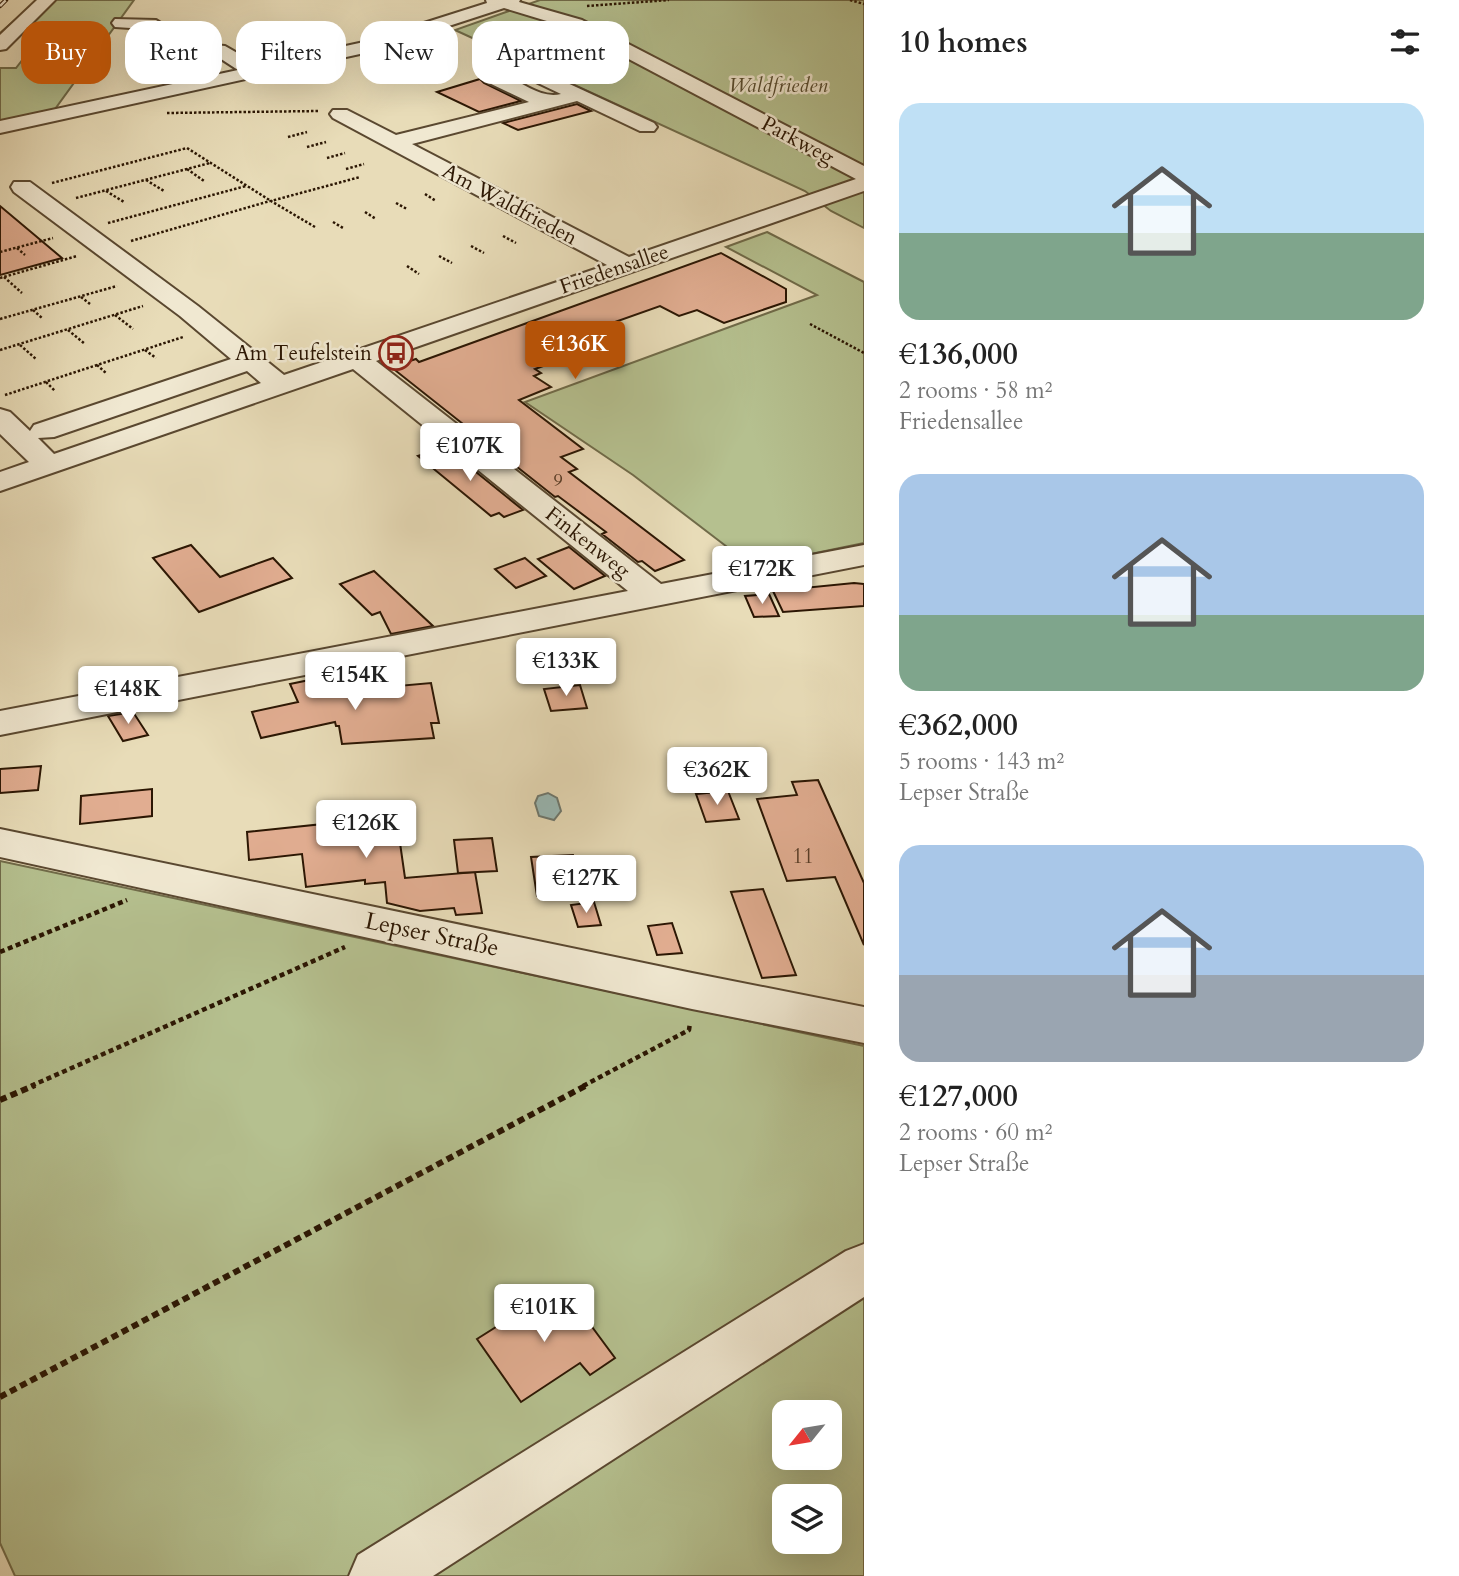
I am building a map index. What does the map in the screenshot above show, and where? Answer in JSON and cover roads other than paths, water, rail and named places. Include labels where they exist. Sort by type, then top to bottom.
[{"type":"street","points":[[0,45],[47,0]]},
{"type":"street","points":[[346,52],[378,45],[503,1]]},
{"type":"street","name":"Parkweg","points":[[503,1],[576,24],[864,175]]},
{"type":"street","points":[[121,23],[150,24],[188,48],[219,50],[236,60]]},
{"type":"street","points":[[0,127],[236,76]]},
{"type":"street","points":[[507,84],[547,103]]},
{"type":"street","points":[[556,84],[647,127]]},
{"type":"street","name":"Am Waldfrieden","points":[[395,142],[579,95]]},
{"type":"street","points":[[494,100],[515,111]]},
{"type":"street","name":"Am Waldfrieden","points":[[334,113],[395,142],[626,265]]},
{"type":"street","points":[[809,146],[823,190],[843,201]]},
{"type":"street","name":"Parkweg","points":[[843,201],[864,184]]},
{"type":"street","points":[[18,190],[47,206],[68,234],[104,249],[210,328],[279,384]]},
{"type":"street","name":"Friedensallee","points":[[0,482],[626,265],[843,201]]},
{"type":"street","name":"Finkenweg","points":[[355,358],[655,596]]},
{"type":"street","points":[[44,431],[251,360]]},
{"type":"street","points":[[0,418],[49,464]]},
{"type":"street","points":[[0,723],[864,555]]},
{"type":"street","name":"Lepser Straße","points":[[0,843],[692,991],[864,1025]]},
{"type":"street","points":[[379,1576],[864,1268]]},
{"type":"water","points":[[548,793],[557,798],[561,811],[554,820],[539,816],[535,803],[538,796]]},
{"type":"railway","points":[[0,6],[6,0]]},
{"type":"place","name":"Am Teufelstein","points":[[396,353]]},
{"type":"park label","name":"Waldfrieden","points":[[778,85]]}]
